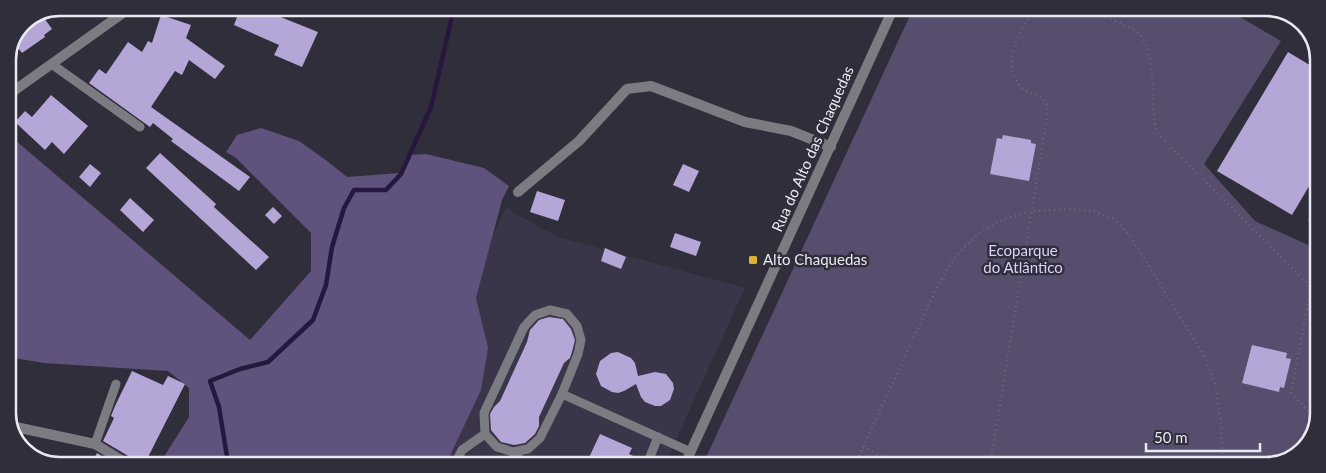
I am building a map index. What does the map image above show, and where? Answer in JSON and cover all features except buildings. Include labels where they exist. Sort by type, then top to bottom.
[{"type":"street","points":[[16,90],[119,16]]},
{"type":"street","name":"Rua do Alto das Chaquedas","points":[[688,457],[890,16]]},
{"type":"street","points":[[518,192],[579,141],[627,89],[651,86],[745,122],[791,131],[831,147]]},
{"type":"street","points":[[19,428],[95,444],[116,457]]},
{"type":"lane","points":[[53,65],[140,127]]},
{"type":"lane","points":[[550,310],[566,314],[577,326],[581,340],[578,354],[562,394],[540,438],[528,449],[513,452],[497,447],[485,434],[484,413],[524,327],[535,315],[550,310]]},
{"type":"lane","points":[[95,444],[116,384]]},
{"type":"lane","points":[[562,394],[691,452]]},
{"type":"lane","points":[[458,457],[462,450],[485,434]]},
{"type":"lane","points":[[649,457],[658,437]]},
{"type":"lane","points":[[513,452],[518,457]]},
{"type":"path","points":[[991,457],[1048,111],[1047,102],[1042,97],[1026,92],[1016,82],[1012,63],[1014,44],[1030,16]]},
{"type":"path","points":[[1101,16],[1135,31],[1145,40],[1150,53],[1153,122],[1157,134],[1310,286]]},
{"type":"path","points":[[859,457],[935,291],[954,258],[979,233],[1004,219],[1033,211],[1069,209],[1094,211],[1114,219],[1130,237],[1205,357],[1215,384],[1220,412],[1223,457]]},
{"type":"path","points":[[1310,292],[1291,393],[1310,413]]},
{"type":"path","points":[[863,447],[883,457]]},
{"type":"shaded area","points":[[261,128],[299,141],[347,177],[400,173],[407,155],[426,154],[484,168],[509,186],[502,200],[476,298],[488,348],[481,390],[449,457],[164,457],[189,417],[189,388],[168,371],[44,363],[16,358],[16,141],[250,340],[311,271],[311,233],[235,157],[226,152],[237,135]]},
{"type":"shaded area","points":[[507,206],[512,212],[558,237],[745,288],[668,457],[386,457]]},
{"type":"green space","name":"Ecoparque do Atlântico","points":[[910,16],[1238,16],[1281,41],[1204,164],[1255,221],[1310,246],[1310,413],[1305,432],[1297,444],[1285,452],[1266,457],[706,457]]},
{"type":"waterway","points":[[227,457],[219,407],[210,381],[240,369],[268,362],[313,320],[326,285],[332,247],[344,208],[354,190],[386,190],[401,174],[431,107],[452,16]]},
{"type":"place","name":"Alto Chaquedas","points":[[753,260]]}]
